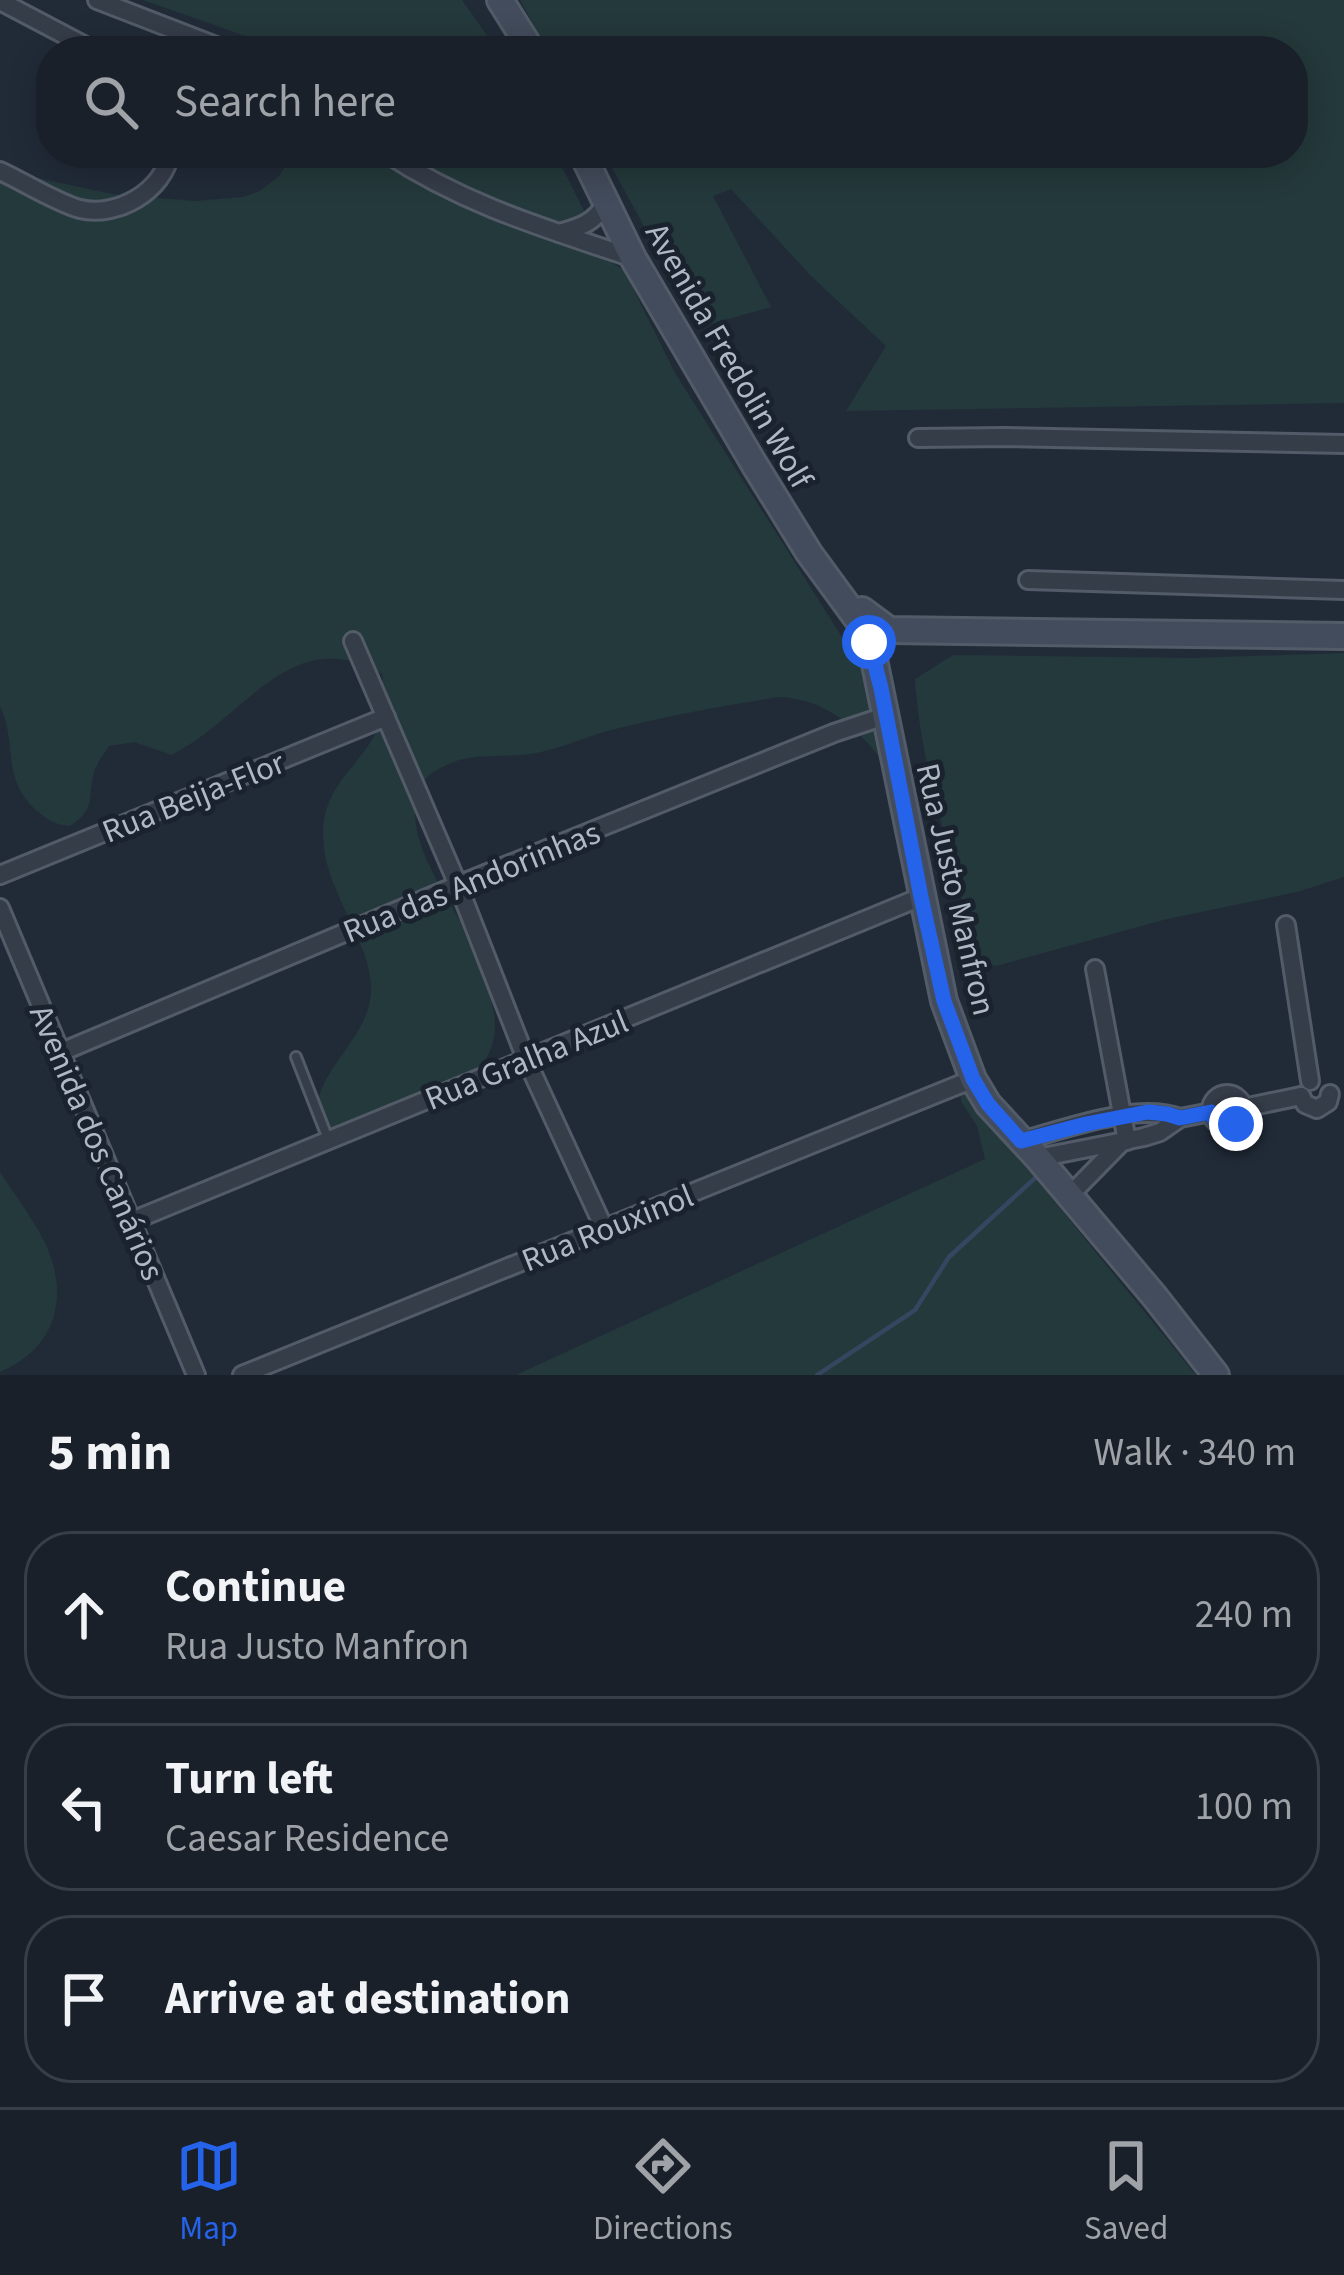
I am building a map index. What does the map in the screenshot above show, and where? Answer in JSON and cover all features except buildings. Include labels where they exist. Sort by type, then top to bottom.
[{"type":"main road","points":[[500,0],[523,36]]},
{"type":"main road","name":"Avenida Fredolin Wolf","points":[[589,168],[633,258],[787,517],[833,584],[882,638]]},
{"type":"main road","points":[[882,638],[982,630],[1344,636]]},
{"type":"main road","name":"Rua Justo Manfron","points":[[882,638],[885,716],[921,897],[944,1001],[973,1079],[988,1104],[1070,1195],[1216,1375]]},
{"type":"street","points":[[97,0],[190,36]]},
{"type":"street","points":[[0,1],[66,36]]},
{"type":"street","points":[[0,171],[81,209],[105,209],[128,203],[153,188],[166,168]]},
{"type":"street","points":[[409,168],[489,209],[633,258]]},
{"type":"street","points":[[558,233],[586,226],[606,204]]},
{"type":"street","points":[[918,438],[1344,443]]},
{"type":"street","points":[[1028,580],[1344,590]]},
{"type":"street","points":[[353,641],[458,885],[526,1059],[604,1228]]},
{"type":"street","name":"Rua das Andorinhas","points":[[59,1053],[458,885],[885,716]]},
{"type":"street","name":"Rua Beija-Flor","points":[[0,875],[386,717]]},
{"type":"street","name":"Rua Gralha Azul","points":[[132,1221],[921,897]]},
{"type":"street","name":"Avenida dos Canários","points":[[0,908],[196,1375]]},
{"type":"street","points":[[1286,925],[1306,1088]]},
{"type":"street","points":[[1070,1195],[1124,1141],[1095,969]]},
{"type":"street","name":"Rua Rouxinol","points":[[242,1375],[973,1079]]},
{"type":"street","points":[[1030,1149],[1124,1141],[1160,1132],[1180,1118],[1211,1112],[1215,1099],[1225,1094],[1235,1096],[1243,1108],[1324,1082],[1337,1093]]},
{"type":"street","points":[[1030,1149],[1122,1117],[1158,1112],[1180,1118]]},
{"type":"lane","points":[[296,1058],[328,1141]]},
{"type":"green space","points":[[143,0],[462,0],[487,36],[245,36]]},
{"type":"green space","points":[[520,0],[1344,0],[1344,403],[846,411],[886,346],[811,276],[731,189],[713,196],[771,307],[699,327],[612,168],[1308,168],[1308,36],[540,36]]},
{"type":"green space","points":[[284,168],[562,168],[609,261],[624,270],[675,373],[866,675],[882,760],[861,736],[826,709],[781,697],[632,725],[541,752],[461,760],[431,774],[418,792],[417,830],[481,965],[494,1013],[494,1039],[477,1070],[353,1128],[332,1128],[317,1119],[323,1086],[360,1027],[371,994],[365,955],[331,877],[323,834],[330,800],[381,720],[382,674],[350,661],[320,659],[269,682],[171,755],[135,742],[109,746],[95,770],[88,808],[70,826],[41,814],[18,786],[0,706],[0,170],[112,194],[195,201],[243,197],[278,177]]},
{"type":"green space","points":[[1344,653],[1344,877],[996,966],[978,962],[927,764],[915,679],[953,655],[1192,658]]},
{"type":"green space","points":[[957,1082],[1196,1375],[516,1375],[985,1159],[977,1126],[962,1103]]},
{"type":"green space","points":[[0,1172],[46,1245],[57,1284],[53,1320],[45,1336],[19,1362],[0,1372]]},
{"type":"waterway","points":[[817,1375],[915,1310],[949,1257],[1035,1178]]},
{"type":"route","points":[[869,642],[944,1001],[973,1079],[988,1104],[1021,1141],[1148,1112],[1180,1118],[1211,1112],[1218,1124],[1236,1124]]}]
